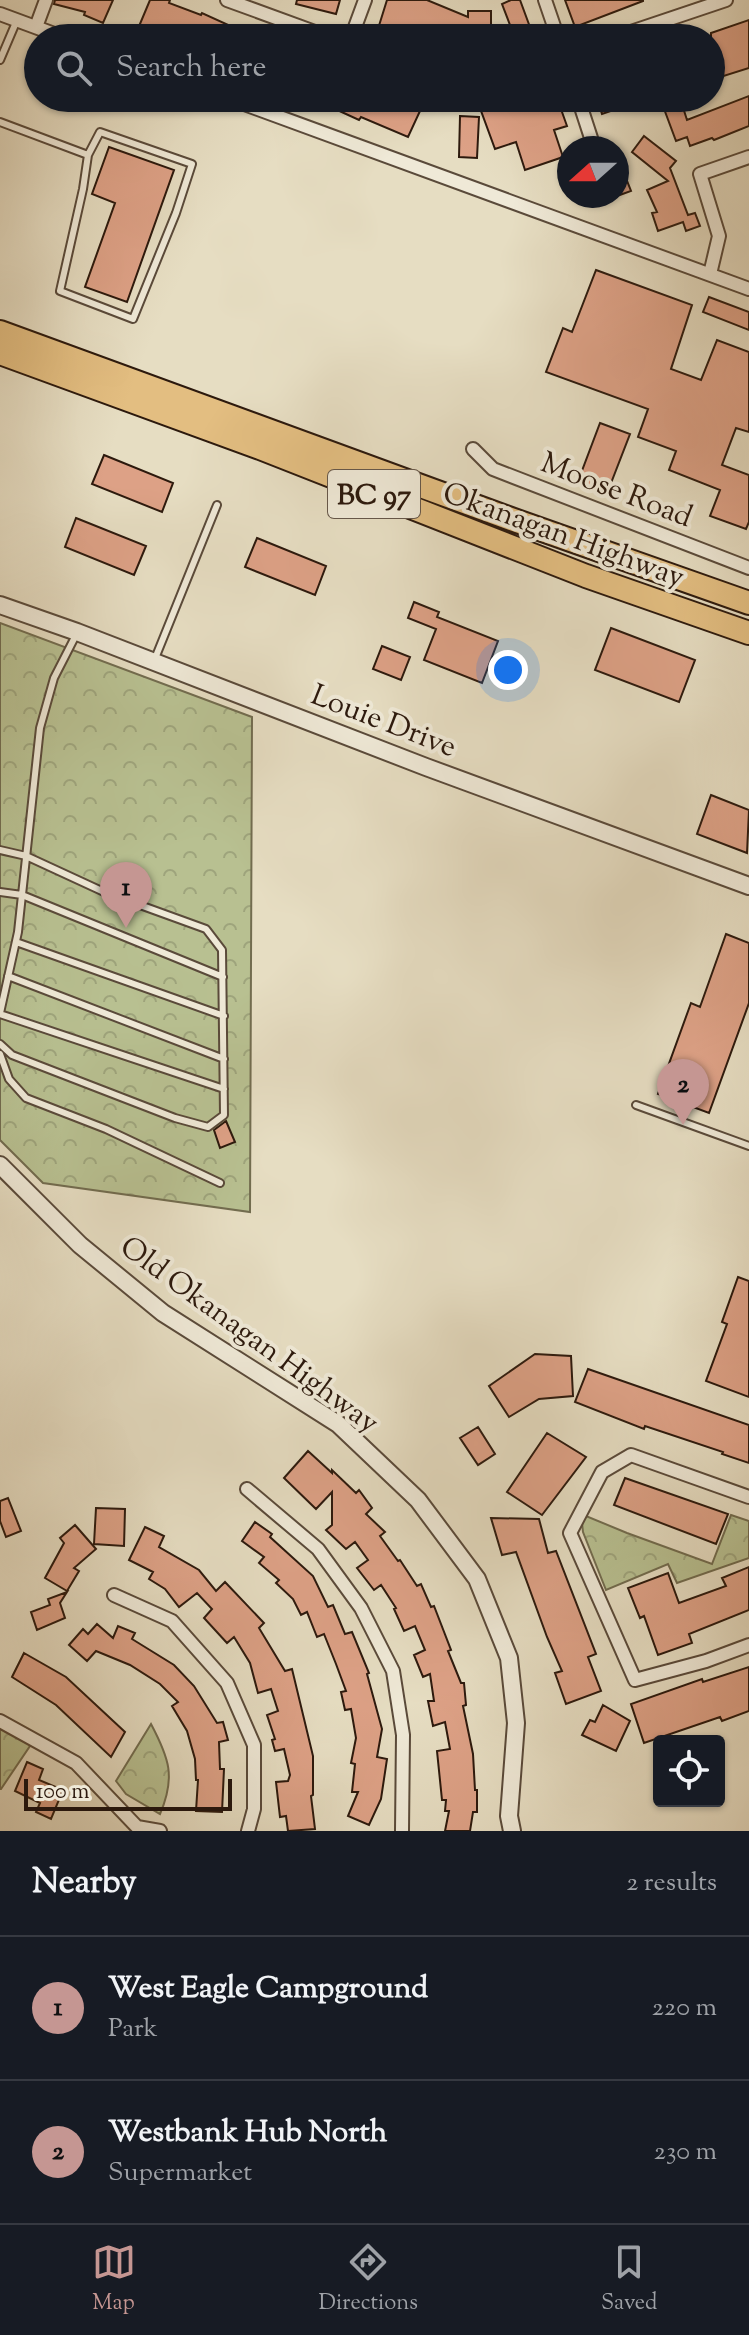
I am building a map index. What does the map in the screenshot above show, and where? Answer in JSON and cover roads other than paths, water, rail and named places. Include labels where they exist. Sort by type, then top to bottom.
[{"type":"highway","name":"Okanagan Highway","points":[[0,332],[749,603]]},
{"type":"highway","name":"Okanagan Highway","points":[[0,353],[260,448],[586,576],[749,633]]},
{"type":"highway","points":[[586,576],[663,585],[749,617]]},
{"type":"street","points":[[37,24],[46,0]]},
{"type":"street","points":[[227,0],[293,24]]},
{"type":"street","points":[[356,24],[365,0]]},
{"type":"street","points":[[545,0],[553,24]]},
{"type":"street","points":[[655,24],[726,0]]},
{"type":"street","points":[[0,14],[28,24]]},
{"type":"street","points":[[266,112],[749,289]]},
{"type":"street","points":[[583,112],[590,136]]},
{"type":"street","points":[[710,274],[719,236],[700,174],[749,157]]},
{"type":"street","name":"Moose Road","points":[[473,449],[493,469],[749,568]]},
{"type":"street","name":"Louie Drive","points":[[0,605],[749,886]]},
{"type":"street","name":"Old Okanagan Highway","points":[[0,1165],[80,1245],[151,1304],[338,1424],[418,1500],[477,1579],[509,1658],[516,1723],[509,1816],[512,1831]]},
{"type":"street","points":[[749,1497],[631,1455],[602,1472],[570,1533],[635,1680],[706,1661],[749,1645]]},
{"type":"street","points":[[247,1489],[318,1549],[361,1608],[393,1671],[403,1735],[402,1831]]},
{"type":"street","points":[[114,1595],[172,1621],[227,1683],[254,1745],[254,1809],[248,1831]]},
{"type":"street","points":[[0,1721],[76,1763],[136,1829],[160,1831]]},
{"type":"lane","points":[[0,60],[17,20]]},
{"type":"lane","points":[[0,122],[88,155]]},
{"type":"lane","points":[[100,132],[192,164],[176,213],[133,319],[60,291],[88,155],[100,132]]},
{"type":"lane","points":[[154,661],[217,505]]},
{"type":"lane","points":[[77,632],[54,678],[40,728],[16,942],[0,1013],[224,1089]]},
{"type":"lane","points":[[0,850],[26,856],[104,892],[206,929],[222,950],[224,1115],[208,1127],[175,1118],[12,1055],[0,1044]]},
{"type":"lane","points":[[0,892],[22,895],[223,977]]},
{"type":"lane","points":[[16,942],[224,1016]]},
{"type":"lane","points":[[8,976],[224,1059]]},
{"type":"lane","points":[[0,1054],[9,1079],[26,1098],[106,1129],[220,1183]]},
{"type":"lane","points":[[636,1105],[749,1146]]},
{"type":"place","name":"West Eagle Campground","points":[[126,928]]},
{"type":"place","name":"Westbank Hub North","points":[[683,1125]]}]
